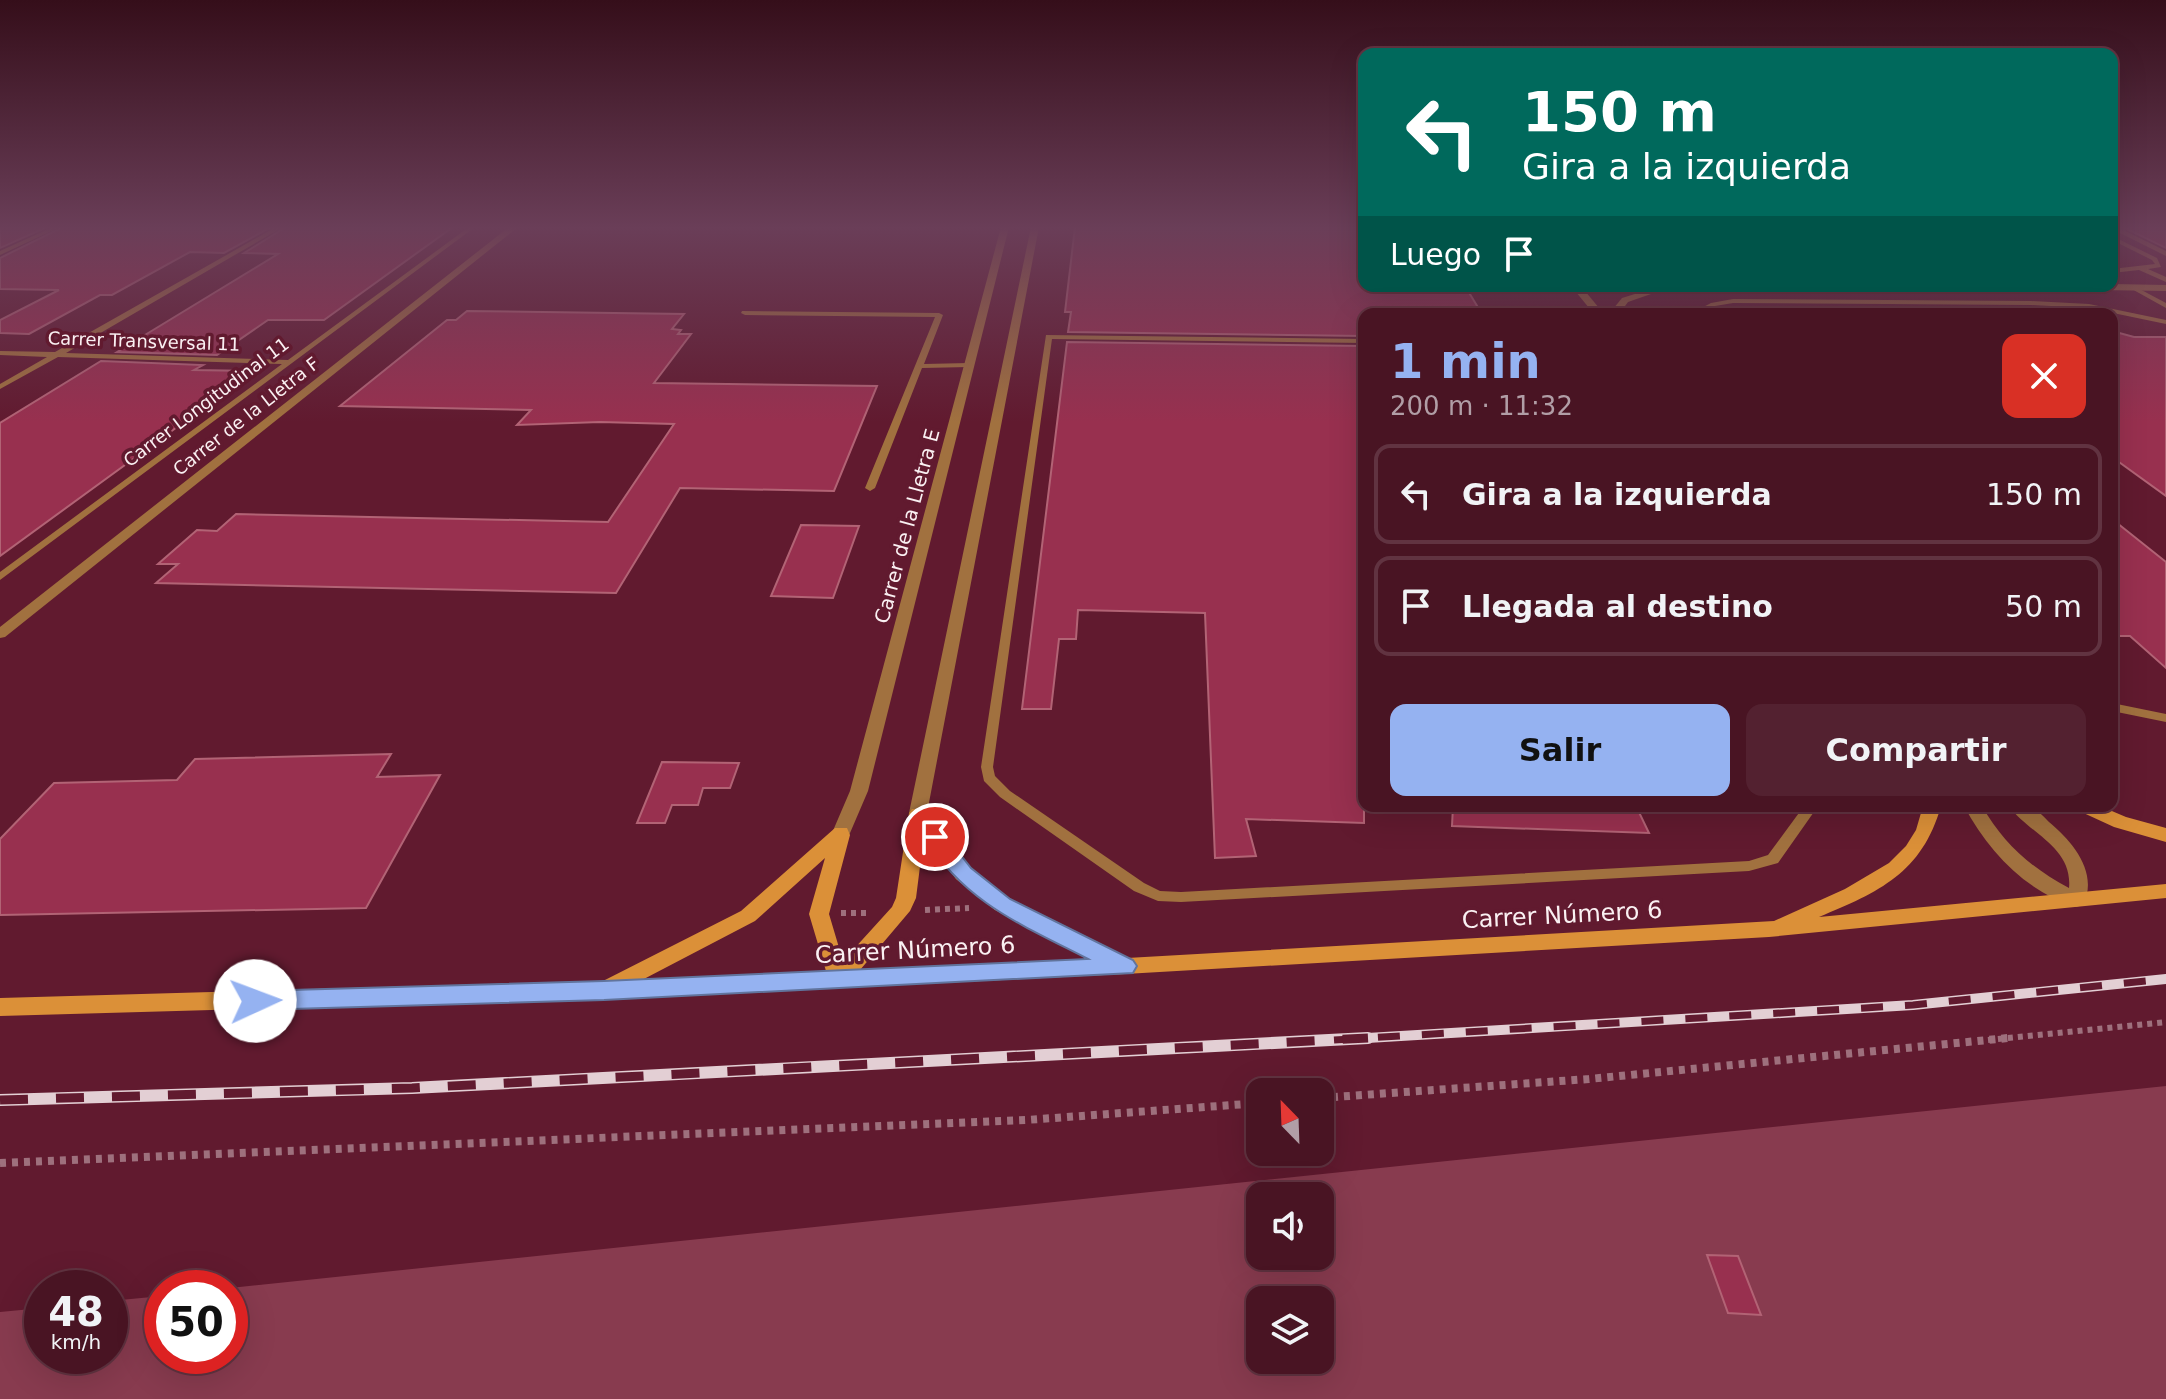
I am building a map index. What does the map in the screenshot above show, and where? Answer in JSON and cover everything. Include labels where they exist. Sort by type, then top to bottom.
[{"type":"main road","points":[[1769,929],[1876,882],[1910,858],[1927,832],[1931,812]]},
{"type":"main road","points":[[2097,812],[2166,835]]},
{"type":"main road","points":[[918,813],[963,874],[1002,905],[1125,966]]},
{"type":"main road","points":[[839,980],[900,911],[906,898],[918,813]]},
{"type":"main road","points":[[839,980],[819,914],[841,833]]},
{"type":"main road","points":[[604,990],[748,916],[841,833]]},
{"type":"main road","name":"Carrer Número 6","points":[[0,1007],[604,990],[1125,966],[1769,929],[2166,891]]},
{"type":"street","name":"Carrer de la Lletra F","points":[[0,634],[432,292]]},
{"type":"street","name":"Carrer de la Lletra E","points":[[841,833],[859,791],[988,292]]},
{"type":"street","points":[[918,813],[1022,292]]},
{"type":"street","points":[[1581,292],[1594,308]]},
{"type":"street","points":[[1619,308],[1625,300],[1649,292]]},
{"type":"street","points":[[1976,812],[1986,831],[2015,864],[2035,881],[2076,900],[2079,880],[2074,865],[2047,829],[2026,812]]},
{"type":"lane","points":[[0,387],[166,292]]},
{"type":"lane","name":"Carrer Longitudinal 11","points":[[0,577],[383,292]]},
{"type":"lane","points":[[2141,292],[2166,306]]},
{"type":"lane","points":[[1705,308],[1733,301],[2031,303],[2099,308]]},
{"type":"lane","points":[[2118,312],[2166,322]]},
{"type":"lane","points":[[745,313],[939,315],[870,488]]},
{"type":"lane","points":[[1358,341],[1049,337],[987,767],[989,778],[1139,887],[1158,896],[1181,897],[1749,866],[1773,859],[1807,812]]},
{"type":"lane","name":"Carrer Transversal 11","points":[[0,353],[287,362]]},
{"type":"lane","points":[[918,366],[969,365]]},
{"type":"lane","points":[[2118,708],[2166,718]]},
{"type":"path","points":[[925,910],[978,908]]},
{"type":"path","points":[[838,914],[880,912]]},
{"type":"path","points":[[1334,1097],[1589,1079],[2166,1022]]},
{"type":"path","points":[[0,1163],[1026,1120],[1246,1104]]},
{"type":"shaded area","points":[[2166,1086],[2166,1399],[0,1399],[0,1312],[24,1310],[24,1374],[128,1374],[128,1299],[144,1298],[144,1374],[248,1374],[248,1286]]},
{"type":"building","points":[[55,292],[117,292],[100,295],[29,334],[0,333],[0,320]]},
{"type":"building","points":[[215,292],[362,292],[324,320],[268,320],[217,355],[117,352]]},
{"type":"building","points":[[1067,292],[1469,292],[1478,308],[1358,308],[1358,336],[1068,332],[1071,312],[1065,312]]},
{"type":"building","points":[[467,311],[684,314],[672,329],[681,330],[678,334],[691,334],[654,383],[877,386],[834,491],[680,488],[616,593],[156,583],[178,564],[158,564],[197,530],[217,531],[236,514],[608,522],[674,424],[600,422],[517,425],[531,410],[340,406],[447,320],[456,320]]},
{"type":"building","points":[[2118,333],[2134,337],[2166,337],[2166,496],[2118,461]]},
{"type":"building","points":[[1067,342],[1358,346],[1358,812],[1364,812],[1364,823],[1246,819],[1256,856],[1215,858],[1205,613],[1078,610],[1076,639],[1059,639],[1051,709],[1022,709]]},
{"type":"building","points":[[101,361],[203,365],[194,370],[254,371],[0,556],[0,423]]},
{"type":"building","points":[[2118,524],[2166,562],[2166,668],[2130,636],[2118,636]]},
{"type":"building","points":[[801,525],[859,526],[833,598],[771,596]]},
{"type":"building","points":[[391,754],[377,777],[440,775],[366,908],[0,915],[0,839],[54,783],[177,780],[195,759]]},
{"type":"building","points":[[662,762],[739,763],[730,788],[703,788],[698,805],[672,805],[665,823],[637,823]]},
{"type":"building","points":[[1453,812],[1639,812],[1649,833],[1452,826]]},
{"type":"building","points":[[1707,1255],[1738,1256],[1761,1315],[1728,1313]]},
{"type":"railway","points":[[1361,1038],[1913,1005],[2166,979]]},
{"type":"railway","points":[[0,1100],[412,1088],[1361,1038]]},
{"type":"railway","points":[[1334,1040],[1361,1038]]},
{"type":"railway","points":[[1361,1038],[1368,1038]]},
{"type":"route","points":[[255,1001],[604,990],[1125,966],[1002,905],[963,874],[935,837]]}]
